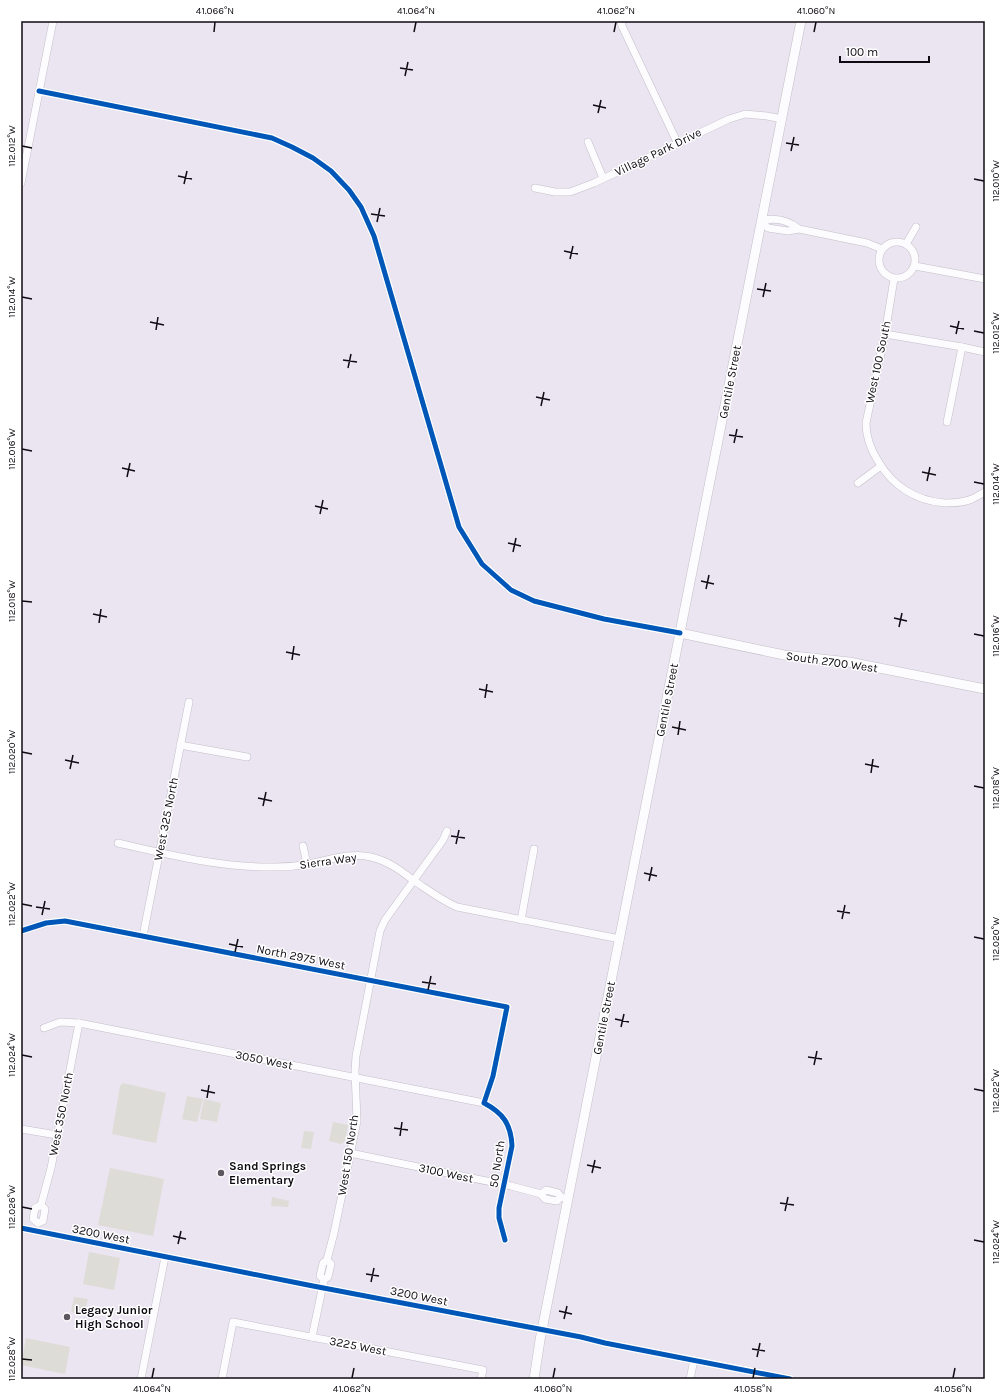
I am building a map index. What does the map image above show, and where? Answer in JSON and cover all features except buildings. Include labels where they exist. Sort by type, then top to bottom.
[{"type":"main road","name":"Gentile Street","points":[[534,1379],[565,1198],[620,939],[801,21]]},
{"type":"main road","name":"South 2700 West","points":[[680,633],[784,655],[848,662],[985,689]]},
{"type":"street","points":[[21,182],[53,21]]},
{"type":"street","points":[[621,21],[677,142]]},
{"type":"street","points":[[39,91],[272,138],[313,158],[331,171],[349,190],[361,207],[374,236],[459,527],[482,564],[511,590],[534,601],[604,619],[680,633]]},
{"type":"street","name":"Village Park Drive","points":[[535,188],[555,192],[570,192],[604,178],[729,118],[745,114],[782,119]]},
{"type":"street","points":[[588,142],[604,178]]},
{"type":"street","points":[[761,221],[770,218],[790,222],[799,228],[867,243],[882,249]]},
{"type":"street","points":[[906,244],[916,226]]},
{"type":"street","points":[[901,242],[906,244],[914,253],[916,260],[915,266],[905,277],[894,279],[888,277],[883,273],[878,261],[882,249],[890,243],[901,242]]},
{"type":"street","points":[[915,266],[985,279]]},
{"type":"street","name":"West 100 South","points":[[894,279],[885,334],[866,423],[866,428],[874,454],[890,477],[901,488],[915,496],[937,502],[955,504],[972,500],[985,492]]},
{"type":"street","points":[[885,334],[985,352]]},
{"type":"street","points":[[947,422],[962,347]]},
{"type":"street","points":[[858,483],[881,466]]},
{"type":"street","name":"West 325 North","points":[[143,936],[189,702]]},
{"type":"street","points":[[180,745],[246,758]]},
{"type":"street","name":"West 150 North","points":[[312,1337],[323,1284],[328,1277],[331,1264],[327,1260],[334,1234],[356,1121],[356,1056],[382,926],[443,840],[447,831]]},
{"type":"street","name":"Sierra Way","points":[[118,843],[231,866],[278,867],[307,864],[348,856],[370,856],[381,859],[395,867],[438,897],[457,907],[620,939]]},
{"type":"street","points":[[303,846],[307,864]]},
{"type":"street","points":[[521,920],[534,849]]},
{"type":"street","name":"North 2975 West","points":[[21,931],[46,923],[65,921],[507,1007],[493,1076],[484,1103]]},
{"type":"street","name":"3050 West","points":[[44,1028],[60,1022],[79,1023],[484,1103]]},
{"type":"street","name":"West 350 North","points":[[37,1227],[43,1220],[45,1209],[41,1205],[57,1135],[79,1023]]},
{"type":"street","name":"50 North","points":[[484,1103],[501,1114],[507,1122],[511,1136],[512,1146],[499,1208],[499,1218],[505,1240]]},
{"type":"street","points":[[21,1129],[57,1135]]},
{"type":"street","name":"3100 West","points":[[350,1153],[504,1184],[541,1194],[545,1199],[556,1201],[565,1198]]},
{"type":"street","name":"3200 West","points":[[21,1228],[37,1227],[165,1257],[323,1284],[605,1343],[790,1379]]},
{"type":"street","points":[[141,1379],[165,1257]]},
{"type":"street","name":"3225 West","points":[[222,1379],[233,1322],[483,1370],[481,1379]]},
{"type":"street","points":[[690,1379],[694,1360]]},
{"type":"shaded area","points":[[123,1083],[166,1093],[156,1143],[112,1134],[120,1086]]},
{"type":"shaded area","points":[[187,1096],[203,1099],[197,1122],[182,1119]]},
{"type":"shaded area","points":[[204,1099],[221,1103],[217,1122],[200,1119]]},
{"type":"shaded area","points":[[333,1122],[348,1125],[345,1141],[341,1144],[329,1141]]},
{"type":"shaded area","points":[[304,1131],[314,1132],[311,1149],[301,1148]]},
{"type":"shaded area","points":[[110,1168],[164,1179],[153,1236],[98,1225]]},
{"type":"shaded area","points":[[272,1197],[289,1201],[288,1207],[271,1206]]},
{"type":"shaded area","points":[[89,1252],[120,1258],[114,1290],[83,1284]]},
{"type":"shaded area","points":[[74,1297],[88,1299],[84,1315],[71,1312]]},
{"type":"shaded area","points":[[26,1338],[70,1347],[65,1374],[21,1365]]},
{"type":"cycle path","points":[[39,91],[272,138],[313,158],[331,171],[349,190],[361,207],[374,236],[459,527],[482,564],[511,590],[534,601],[604,619],[680,633]]},
{"type":"cycle path","points":[[21,931],[46,923],[65,921],[507,1007],[493,1076],[484,1103],[501,1115],[510,1131],[512,1146],[499,1208],[499,1218],[505,1240]]},
{"type":"cycle path","points":[[21,1228],[790,1379]]},
{"type":"place","name":"Sand Springs Elementary","points":[[221,1173]]},
{"type":"place","name":"Legacy Junior High School","points":[[67,1317]]}]
